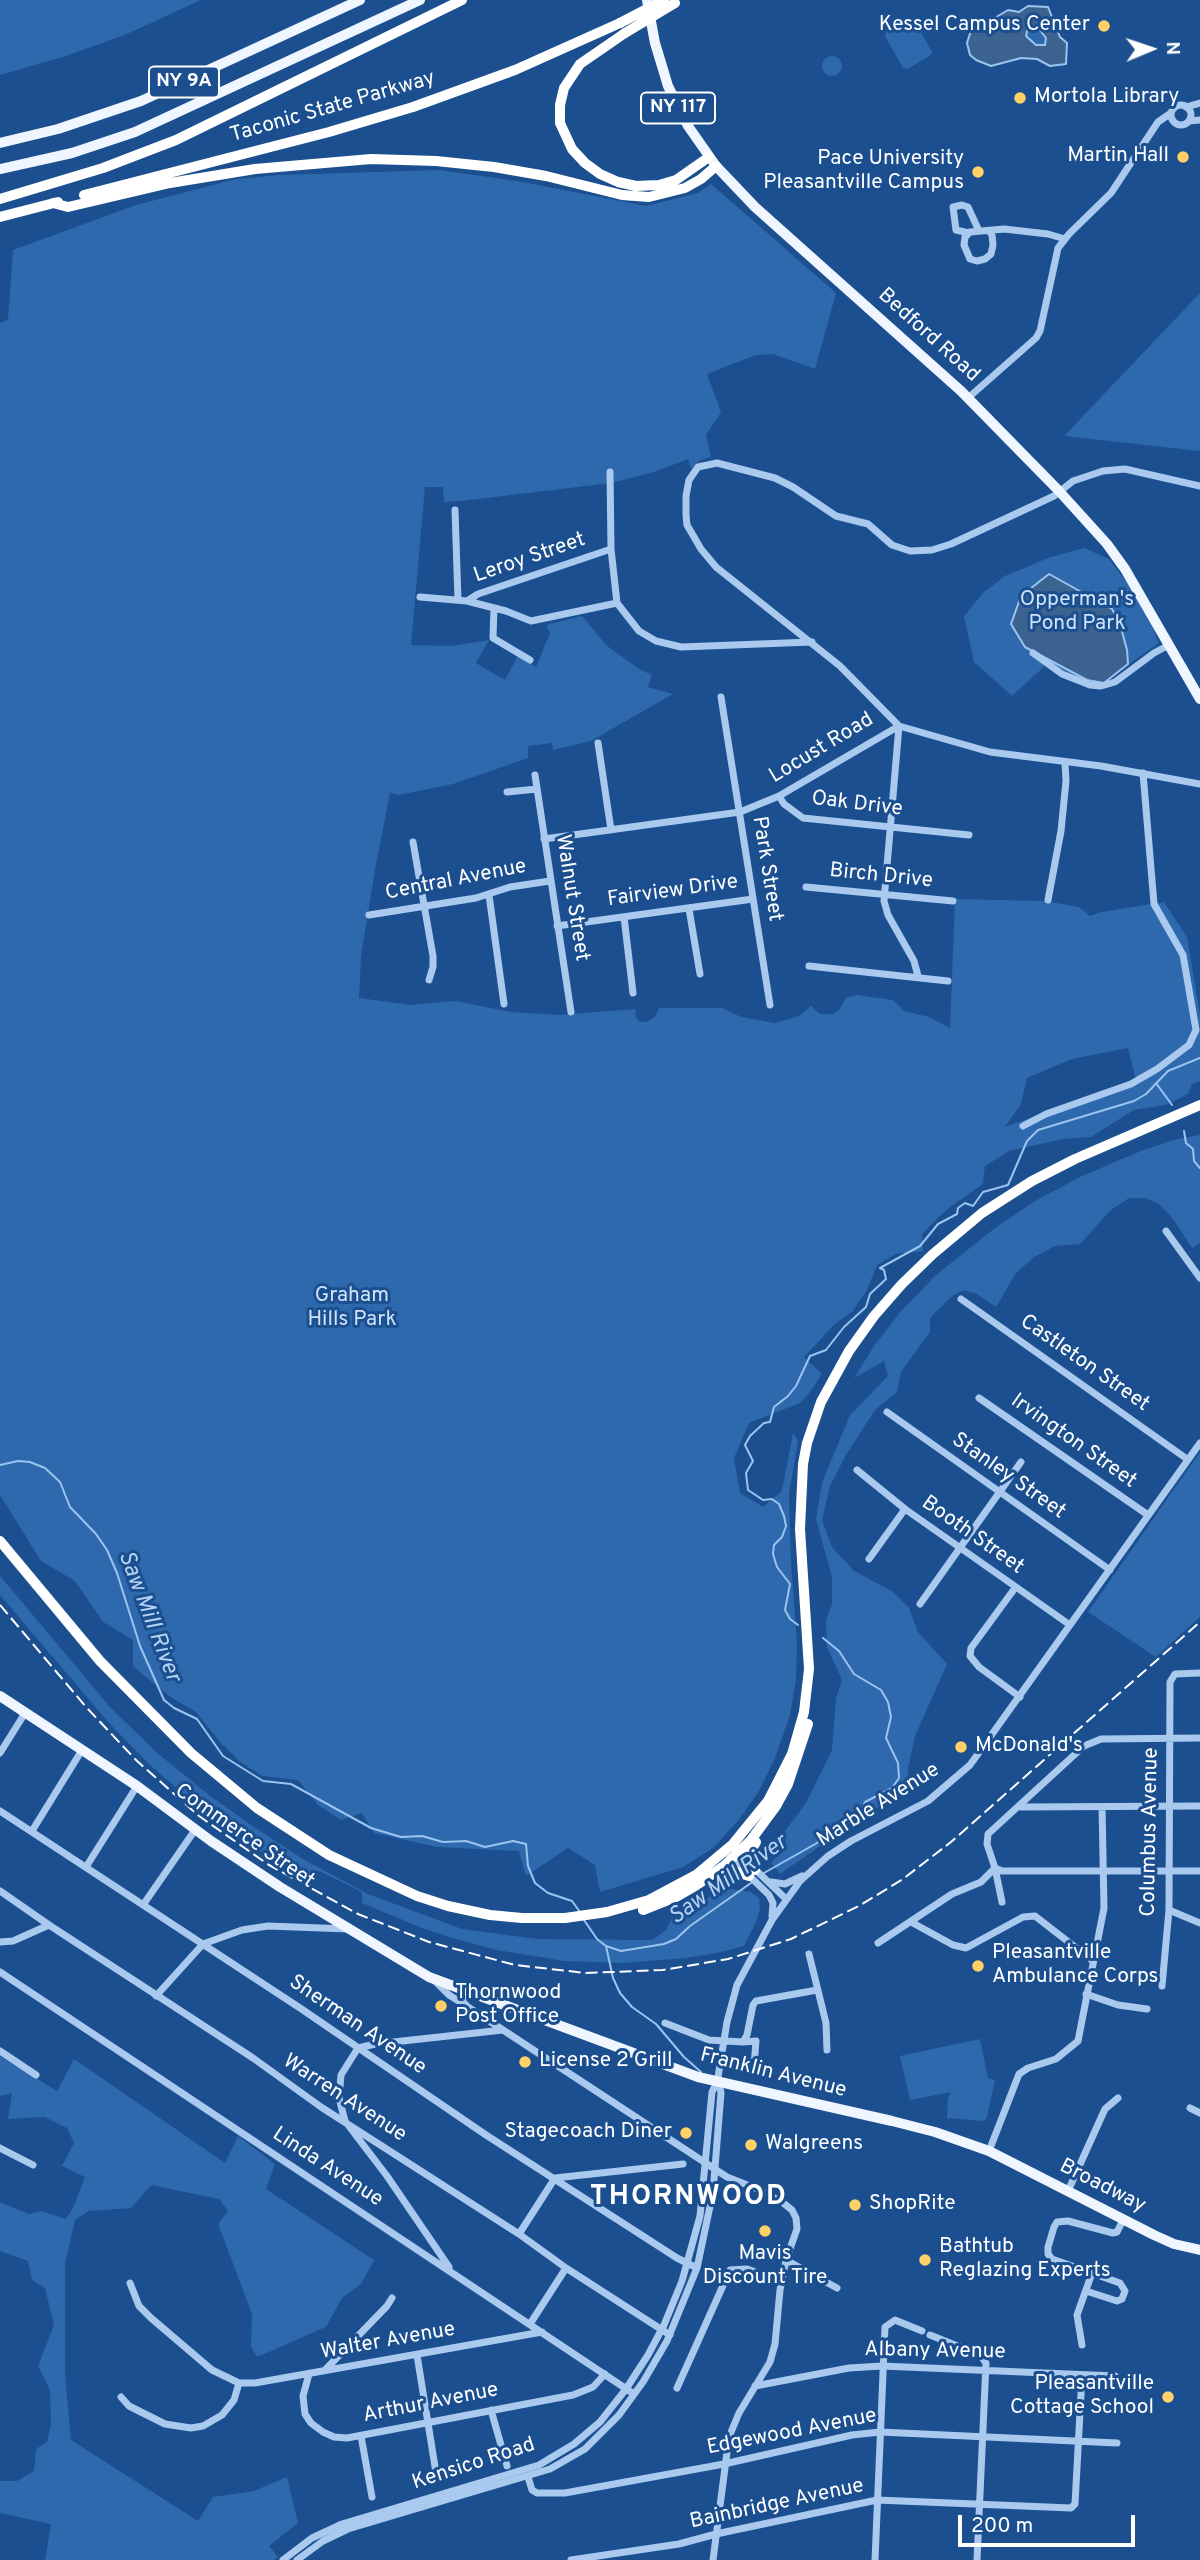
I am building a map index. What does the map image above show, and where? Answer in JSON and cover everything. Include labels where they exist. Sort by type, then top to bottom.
[{"type":"highway","name":"Taconic State Parkway","points":[[0,198],[103,168],[176,140],[461,0]]},
{"type":"highway","points":[[673,1],[622,28],[580,64],[564,88],[560,123],[572,149],[589,167],[624,184],[659,185],[676,180],[712,162]]},
{"type":"highway","name":"Taconic State Parkway","points":[[0,217],[329,132],[413,107],[622,28]]},
{"type":"highway","points":[[53,203],[68,206],[163,185],[267,167],[371,159],[482,165],[547,176],[628,196],[649,197],[685,188],[704,177],[712,162]]},
{"type":"highway","points":[[593,1918],[659,1896],[732,1853],[774,1791],[792,1754],[804,1712],[809,1658],[800,1530],[803,1464],[813,1422],[838,1368],[874,1316],[933,1254],[982,1213],[1032,1181],[1075,1159],[1200,1105]]},
{"type":"highway","points":[[0,1552],[73,1641],[147,1720],[218,1786],[278,1832],[343,1870],[433,1909],[475,1920],[507,1924],[574,1920],[636,1912],[678,1896],[714,1874],[732,1853],[764,1824],[788,1784],[806,1735],[815,1682],[816,1649],[807,1531],[809,1477],[820,1424],[841,1375],[865,1339],[906,1290],[937,1259],[987,1218],[1028,1191],[1070,1169],[1200,1112]]},
{"type":"highway","points":[[0,1541],[85,1644],[167,1731],[223,1782],[292,1833],[358,1870],[437,1903],[500,1917],[574,1920]]},
{"type":"highway","points":[[678,1896],[688,1896],[727,1871],[752,1873],[750,1850],[779,1813],[787,1797],[788,1784]]},
{"type":"main road","name":"NY 9A","points":[[0,143],[58,129],[121,109],[360,0]]},
{"type":"main road","points":[[356,31],[409,0]]},
{"type":"main road","name":"NY 9A","points":[[0,169],[72,153],[135,132],[420,0]]},
{"type":"main road","name":"Bedford Road","points":[[647,0],[655,43],[668,86],[688,126],[712,162],[755,207],[968,398],[1059,491],[1107,544],[1125,569],[1200,699]]},
{"type":"main road","name":"Commerce Street","points":[[0,1696],[137,1786],[279,1887],[434,1979]]},
{"type":"main road","name":"Franklin Avenue","points":[[434,1979],[717,2082],[892,2121],[989,2151]]},
{"type":"main road","name":"Broadway","points":[[989,2151],[1174,2244],[1200,2250]]},
{"type":"street","points":[[1172,117],[1181,125],[1199,103]]},
{"type":"street","points":[[968,398],[1036,338],[1040,331],[1058,248],[1111,193],[1158,122],[1172,117],[1178,105],[1200,118]]},
{"type":"street","points":[[979,231],[968,207],[953,207],[956,230],[969,233],[1004,229],[1048,234],[1065,239]]},
{"type":"street","points":[[969,233],[965,237],[964,245],[970,259],[977,261],[991,254],[993,244],[989,231]]},
{"type":"street","points":[[918,976],[914,961],[888,915],[884,894],[899,726],[812,642],[716,567],[701,549],[687,524],[689,481],[698,467],[717,463],[775,478],[836,516],[868,524],[892,545],[910,551],[932,550],[951,544],[1054,496],[1088,475],[1125,470],[1200,486]]},
{"type":"street","points":[[610,472],[611,549],[617,603],[639,631],[665,644],[698,648],[812,642]]},
{"type":"street","points":[[455,510],[457,600]]},
{"type":"street","name":"Leroy Street","points":[[420,597],[467,601],[478,594],[611,549]]},
{"type":"street","points":[[467,601],[531,621],[617,603]]},
{"type":"street","points":[[494,608],[493,638],[530,660]]},
{"type":"street","points":[[1033,653],[1062,674],[1090,685],[1101,685],[1115,682],[1169,645]]},
{"type":"street","name":"Park Street","points":[[721,697],[770,1005]]},
{"type":"street","name":"Locust Road","points":[[544,839],[740,812],[779,796],[899,726],[982,751],[1143,773],[1200,784]]},
{"type":"street","points":[[598,743],[611,830]]},
{"type":"street","points":[[1048,900],[1061,831],[1065,763]]},
{"type":"street","points":[[1023,1126],[1046,1114],[1131,1084],[1189,1045],[1196,1030],[1183,955],[1154,904],[1143,773]]},
{"type":"street","name":"Walnut Street","points":[[536,775],[571,1012]]},
{"type":"street","points":[[506,792],[537,789]]},
{"type":"street","name":"Oak Drive","points":[[779,796],[792,811],[803,818],[969,835]]},
{"type":"street","points":[[413,842],[433,956],[429,980]]},
{"type":"street","name":"Central Avenue","points":[[369,915],[489,895],[510,887],[550,881]]},
{"type":"street","name":"Birch Drive","points":[[806,887],[953,901]]},
{"type":"street","points":[[489,895],[504,1004]]},
{"type":"street","name":"Fairview Drive","points":[[557,926],[753,899]]},
{"type":"street","points":[[689,909],[700,974]]},
{"type":"street","points":[[624,917],[634,993]]},
{"type":"street","points":[[809,966],[948,981]]},
{"type":"street","points":[[1166,1231],[1200,1278]]},
{"type":"street","name":"Castleton Street","points":[[961,1299],[1187,1459]]},
{"type":"street","name":"Irvington Street","points":[[979,1398],[1148,1515]]},
{"type":"street","name":"Stanley Street","points":[[887,1412],[1110,1570]]},
{"type":"street","name":"Marble Avenue","points":[[717,2082],[723,2042],[737,1985],[786,1899],[810,1872],[842,1847],[918,1807],[946,1788],[977,1757],[1200,1443]]},
{"type":"street","points":[[920,1604],[1021,1462]]},
{"type":"street","name":"Booth Street","points":[[857,1470],[905,1509],[1070,1625]]},
{"type":"street","points":[[869,1559],[905,1509]]},
{"type":"street","points":[[1015,1588],[971,1648],[970,1656],[979,1667],[1020,1697]]},
{"type":"street","name":"Columbus Avenue","points":[[1162,1986],[1170,1910],[1171,1678],[1175,1675],[1200,1673]]},
{"type":"street","points":[[0,1753],[25,1713]]},
{"type":"street","points":[[1002,1902],[987,1844],[988,1834],[1091,1742],[1101,1739],[1200,1738]]},
{"type":"street","points":[[32,1831],[82,1750]]},
{"type":"street","points":[[86,1867],[137,1786]]},
{"type":"street","points":[[1020,1807],[1200,1806]]},
{"type":"street","points":[[989,2151],[1019,2074],[1028,2068],[1056,2059],[1078,2041],[1104,1908],[1101,1807]]},
{"type":"street","name":"Sherman Avenue","points":[[0,1811],[555,2178],[697,2268]]},
{"type":"street","points":[[143,1905],[195,1829]]},
{"type":"street","points":[[732,1853],[763,1883],[786,1899]]},
{"type":"street","points":[[995,1868],[1002,1871],[1200,1871]]},
{"type":"street","points":[[878,1943],[953,1894],[981,1882],[995,1868]]},
{"type":"street","points":[[763,1883],[785,1884],[810,1872]]},
{"type":"street","points":[[763,1883],[772,1900],[772,1920]]},
{"type":"street","name":"Warren Avenue","points":[[0,1891],[49,1926],[253,2058],[288,2085],[670,2335]]},
{"type":"street","points":[[1170,1910],[1200,1923]]},
{"type":"street","points":[[911,1922],[953,1945],[966,1948],[1023,1917],[1035,1916],[1093,1961]]},
{"type":"street","points":[[0,1942],[13,1941],[49,1926]]},
{"type":"street","points":[[156,1996],[203,1944],[242,1930],[268,1926],[349,1929]]},
{"type":"street","points":[[808,1954],[826,2023],[827,2050]]},
{"type":"street","name":"Linda Avenue","points":[[0,1972],[634,2394]]},
{"type":"street","name":"Commerce Street","points":[[434,1979],[468,2007],[734,2181],[760,2190],[792,2210],[796,2218],[797,2229],[781,2281],[775,2344],[770,2362],[739,2413],[729,2437],[713,2560]]},
{"type":"street","points":[[743,2042],[747,2035],[752,2005],[756,2001],[817,1990]]},
{"type":"street","points":[[463,1991],[463,2001],[468,2007]]},
{"type":"street","points":[[1086,1994],[1118,2005],[1147,2009]]},
{"type":"street","points":[[665,2024],[709,2040],[756,2041],[754,2067]]},
{"type":"street","points":[[452,2272],[387,2176],[345,2121],[338,2089],[341,2075],[358,2048],[503,2030]]},
{"type":"street","points":[[0,2051],[36,2075]]},
{"type":"street","name":"Kensico Road","points":[[283,2560],[312,2538],[342,2524],[519,2472],[551,2459],[590,2432],[626,2389],[662,2330],[688,2264],[699,2223],[712,2092],[717,2082]]},
{"type":"street","name":"Kensico Road","points":[[297,2560],[323,2541],[348,2529],[528,2477],[556,2466],[585,2449],[610,2425],[634,2394],[670,2335],[697,2268],[709,2220],[715,2169],[721,2093],[717,2082]]},
{"type":"street","points":[[1068,2191],[1105,2109],[1118,2098]]},
{"type":"street","points":[[1190,2108],[1200,2113]]},
{"type":"street","points":[[0,2148],[33,2165]]},
{"type":"street","points":[[519,2234],[555,2178],[683,2164]]},
{"type":"street","points":[[1086,2291],[1117,2301],[1125,2295],[1125,2287],[1052,2259],[1048,2254],[1048,2247],[1054,2227],[1057,2222],[1068,2221],[1113,2233],[1117,2232],[1123,2220]]},
{"type":"street","points":[[786,2260],[837,2288]]},
{"type":"street","points":[[530,2324],[566,2268]]},
{"type":"street","points":[[677,2388],[730,2270],[747,2269],[781,2281]]},
{"type":"street","points":[[1082,2345],[1077,2315],[1092,2273]]},
{"type":"street","points":[[121,2397],[129,2406],[165,2424],[177,2428],[191,2428],[203,2426],[222,2415],[234,2400],[239,2383],[212,2370],[151,2318],[139,2306],[130,2283]]},
{"type":"street","points":[[325,2371],[392,2298]]},
{"type":"street","points":[[875,2560],[885,2327],[895,2320],[922,2331]]},
{"type":"street","name":"Walter Avenue","points":[[239,2383],[309,2374],[542,2332]]},
{"type":"street","points":[[930,2335],[981,2355],[986,2363],[977,2560]]},
{"type":"street","points":[[417,2355],[437,2479]]},
{"type":"street","name":"Albany Avenue","points":[[755,2386],[849,2368],[882,2366],[1115,2376]]},
{"type":"street","name":"Arthur Avenue","points":[[309,2374],[305,2382],[305,2414],[311,2423],[334,2437],[361,2436],[583,2393],[605,2374]]},
{"type":"street","points":[[1078,2442],[1082,2376]]},
{"type":"street","points":[[491,2410],[507,2466]]},
{"type":"street","name":"Edgewood Avenue","points":[[528,2477],[532,2490],[546,2495],[724,2465],[840,2438],[880,2432],[1117,2443]]},
{"type":"street","points":[[361,2436],[372,2497]]},
{"type":"street","name":"Bainbridge Avenue","points":[[570,2560],[629,2557],[716,2534],[877,2500],[1071,2508],[1075,2504],[1078,2442]]},
{"type":"green space","points":[[0,0],[201,0],[127,34],[66,56],[0,75]]},
{"type":"green space","points":[[914,19],[932,52],[930,56],[907,69],[903,68],[885,36],[886,32]]},
{"type":"green space","points":[[1028,28],[1039,29],[1046,38],[1045,45],[1036,45],[1026,36]]},
{"type":"green space","points":[[832,56],[839,59],[842,66],[839,73],[832,76],[825,73],[822,66],[825,59]]},
{"type":"green space","name":"Graham Hills Park","points":[[439,170],[517,181],[646,206],[698,193],[711,184],[836,293],[815,369],[773,354],[756,355],[707,374],[721,412],[706,435],[711,457],[700,460],[691,469],[688,459],[654,472],[611,483],[461,501],[444,502],[443,487],[425,487],[411,645],[452,646],[489,640],[476,663],[505,680],[518,656],[536,667],[550,633],[546,625],[582,616],[606,645],[652,675],[648,687],[673,694],[591,741],[553,750],[552,743],[528,746],[528,758],[453,784],[399,795],[390,793],[361,956],[359,998],[411,1005],[455,1001],[511,1012],[560,1015],[635,1009],[640,1022],[655,1017],[659,1008],[722,1008],[741,1017],[775,1023],[799,1016],[811,1006],[820,1014],[832,1014],[839,1010],[846,998],[857,995],[893,1000],[904,1011],[929,1017],[950,1028],[955,899],[1044,901],[1079,907],[1090,916],[1164,902],[1187,937],[1200,1015],[1200,1081],[1192,1084],[1188,1094],[1165,1105],[1134,1110],[1091,1137],[1063,1139],[1009,1151],[985,1166],[983,1184],[946,1210],[922,1234],[923,1251],[896,1254],[877,1265],[867,1290],[853,1311],[835,1324],[804,1357],[822,1374],[800,1403],[749,1423],[734,1458],[740,1493],[763,1507],[782,1491],[793,1433],[798,1441],[789,1494],[797,1643],[796,1680],[790,1715],[775,1758],[759,1791],[738,1821],[713,1848],[683,1867],[600,1892],[595,1865],[568,1848],[526,1876],[519,1851],[437,1847],[374,1833],[362,1813],[341,1820],[318,1805],[298,1780],[262,1776],[239,1761],[196,1712],[169,1696],[133,1666],[133,1640],[103,1622],[75,1581],[41,1561],[0,1495],[0,323],[8,320],[13,250],[136,205],[236,179]],"holes":[[[1128,1048],[1136,1080],[1005,1127],[1021,1104],[1027,1078],[1072,1059]]]},
{"type":"green space","points":[[1200,293],[1200,451],[1064,436]]},
{"type":"green space","name":"Opperman's Pond Park","points":[[1084,548],[1109,559],[1141,601],[1159,643],[1101,681],[1080,678],[1047,664],[1012,696],[974,662],[964,616],[984,592],[1005,576],[1048,558]]},
{"type":"green space","points":[[1200,1135],[1200,1243],[1192,1248],[1171,1216],[1159,1204],[1145,1198],[1129,1198],[1111,1210],[1080,1244],[1055,1246],[1034,1257],[1016,1273],[996,1307],[977,1294],[964,1290],[952,1296],[930,1318],[930,1332],[901,1372],[897,1392],[875,1410],[846,1455],[830,1486],[822,1520],[832,1547],[854,1571],[892,1591],[909,1608],[918,1632],[947,1664],[915,1736],[907,1789],[780,1874],[771,1862],[786,1849],[785,1831],[806,1803],[832,1750],[836,1698],[842,1680],[827,1647],[826,1620],[832,1604],[832,1577],[816,1519],[822,1483],[850,1415],[888,1376],[884,1361],[854,1378],[901,1311],[936,1275],[995,1228],[1035,1201],[1082,1176],[1141,1151],[1173,1140]]},
{"type":"green space","points":[[1200,1452],[1200,1617],[1156,1657],[1088,1612]]},
{"type":"green space","points":[[0,1576],[110,1707],[156,1752],[254,1827],[303,1859],[368,1894],[462,1929],[537,1939],[652,1940],[666,1930],[672,1918],[720,1891],[731,1889],[751,1892],[759,1898],[760,1909],[756,1922],[744,1946],[717,1953],[622,1963],[564,1961],[497,1950],[422,1928],[362,1903],[362,1892],[319,1871],[303,1876],[245,1843],[199,1808],[150,1765],[109,1723],[0,1595]]},
{"type":"green space","points":[[980,2039],[988,2078],[995,2080],[984,2121],[947,2118],[951,2092],[910,2100],[900,2056]]},
{"type":"green space","points":[[0,2056],[57,2091],[74,2059],[225,2163],[238,2136],[275,2164],[266,2189],[374,2260],[361,2284],[342,2298],[326,2327],[257,2357],[251,2346],[252,2314],[218,2224],[228,2211],[219,2199],[151,2185],[131,2208],[89,2211],[75,2220],[65,2264],[65,2375],[71,2440],[198,2521],[213,2497],[254,2491],[287,2477],[298,2523],[269,2546],[278,2557],[274,2560],[45,2560],[51,2524],[0,2513],[0,2481],[17,2481],[34,2471],[36,2449],[47,2442],[51,2424],[50,2390],[38,2366],[54,2325],[45,2288],[32,2280],[28,2261],[0,2251],[0,2202],[29,2214],[41,2211],[66,2219],[85,2177],[62,2166],[74,2143],[67,2128],[45,2117],[8,2119],[12,2093],[0,2096]]},
{"type":"shaded area","points":[[1028,6],[1048,7],[1060,37],[1067,43],[1066,64],[1050,66],[1037,59],[1021,58],[991,66],[970,55],[967,43],[973,24],[993,19],[1008,10],[1019,12]],"holes":[[[1028,28],[1039,29],[1046,38],[1045,45],[1036,45],[1026,36]]]},
{"type":"shaded area","points":[[1049,574],[1112,609],[1120,624],[1128,664],[1104,683],[1087,680],[1025,647],[1011,624],[1021,596]]},
{"type":"waterway","name":"Saw Mill River","points":[[798,1625],[790,1619],[785,1610],[790,1584],[777,1567],[773,1554],[774,1545],[782,1537],[786,1526],[784,1516],[779,1504],[772,1499],[763,1500],[748,1490],[746,1473],[753,1461],[745,1445],[750,1436],[764,1423],[770,1422],[774,1407],[796,1386],[810,1356],[826,1350],[844,1327],[866,1307],[870,1294],[886,1279],[884,1270],[880,1268],[920,1246],[938,1224],[957,1214],[958,1208],[965,1203],[973,1206],[983,1192],[1008,1185],[1027,1141],[1038,1130],[1134,1101],[1146,1094],[1168,1071],[1200,1058]]},
{"type":"waterway","points":[[1156,1083],[1172,1105]]},
{"type":"waterway","points":[[1184,1131],[1186,1143],[1193,1149],[1194,1161],[1200,1168]]},
{"type":"waterway","name":"Saw Mill River","points":[[0,1465],[18,1461],[30,1462],[45,1468],[60,1482],[70,1507],[107,1550],[140,1646],[164,1700],[197,1719],[223,1756],[263,1781],[291,1784],[371,1828],[401,1837],[422,1836],[443,1842],[466,1841],[485,1847],[513,1841],[526,1844],[528,1866],[535,1883],[548,1893],[572,1901],[580,1912]]},
{"type":"waterway","name":"Saw Mill River","points":[[764,1873],[817,1843],[849,1816],[861,1812],[865,1802],[892,1788],[899,1778],[898,1763],[886,1738],[891,1717],[888,1702],[881,1690],[854,1674],[839,1651],[823,1638]]},
{"type":"waterway","name":"Saw Mill River","points":[[584,1920],[597,1939],[606,1946],[621,1951],[664,1944],[676,1939],[751,1883]]},
{"type":"waterway","points":[[606,1946],[613,1978],[620,1993],[632,2007],[656,2024],[684,2057],[701,2072]]},
{"type":"railway","points":[[0,1605],[86,1707],[137,1761],[199,1816],[269,1865],[358,1914],[429,1942],[515,1965],[586,1973],[663,1970],[728,1959],[791,1939],[859,1906],[903,1879],[951,1842],[1200,1622]]},
{"type":"place","name":"Kessel Campus Center","points":[[1104,26]]},
{"type":"place","name":"Mortola Library","points":[[1020,98]]},
{"type":"place","name":"Martin Hall","points":[[1183,157]]},
{"type":"place","name":"Pace University Pleasantville Campus","points":[[978,172]]},
{"type":"place","name":"McDonald's","points":[[961,1747]]},
{"type":"place","name":"Pleasantville Ambulance Corps","points":[[978,1966]]},
{"type":"place","name":"Thornwood Post Office","points":[[441,2006]]},
{"type":"place","name":"License 2 Grill","points":[[525,2062]]},
{"type":"place","name":"Stagecoach Diner","points":[[686,2133]]},
{"type":"place","name":"Walgreens","points":[[751,2145]]},
{"type":"place","name":"ShopRite","points":[[855,2205]]},
{"type":"place","name":"Mavis Discount Tire","points":[[765,2231]]},
{"type":"place","name":"Bathtub Reglazing Experts","points":[[925,2260]]},
{"type":"place","name":"Pleasantville Cottage School","points":[[1168,2397]]},
{"type":"district","name":"THORNWOOD","points":[[689,2198]]}]
